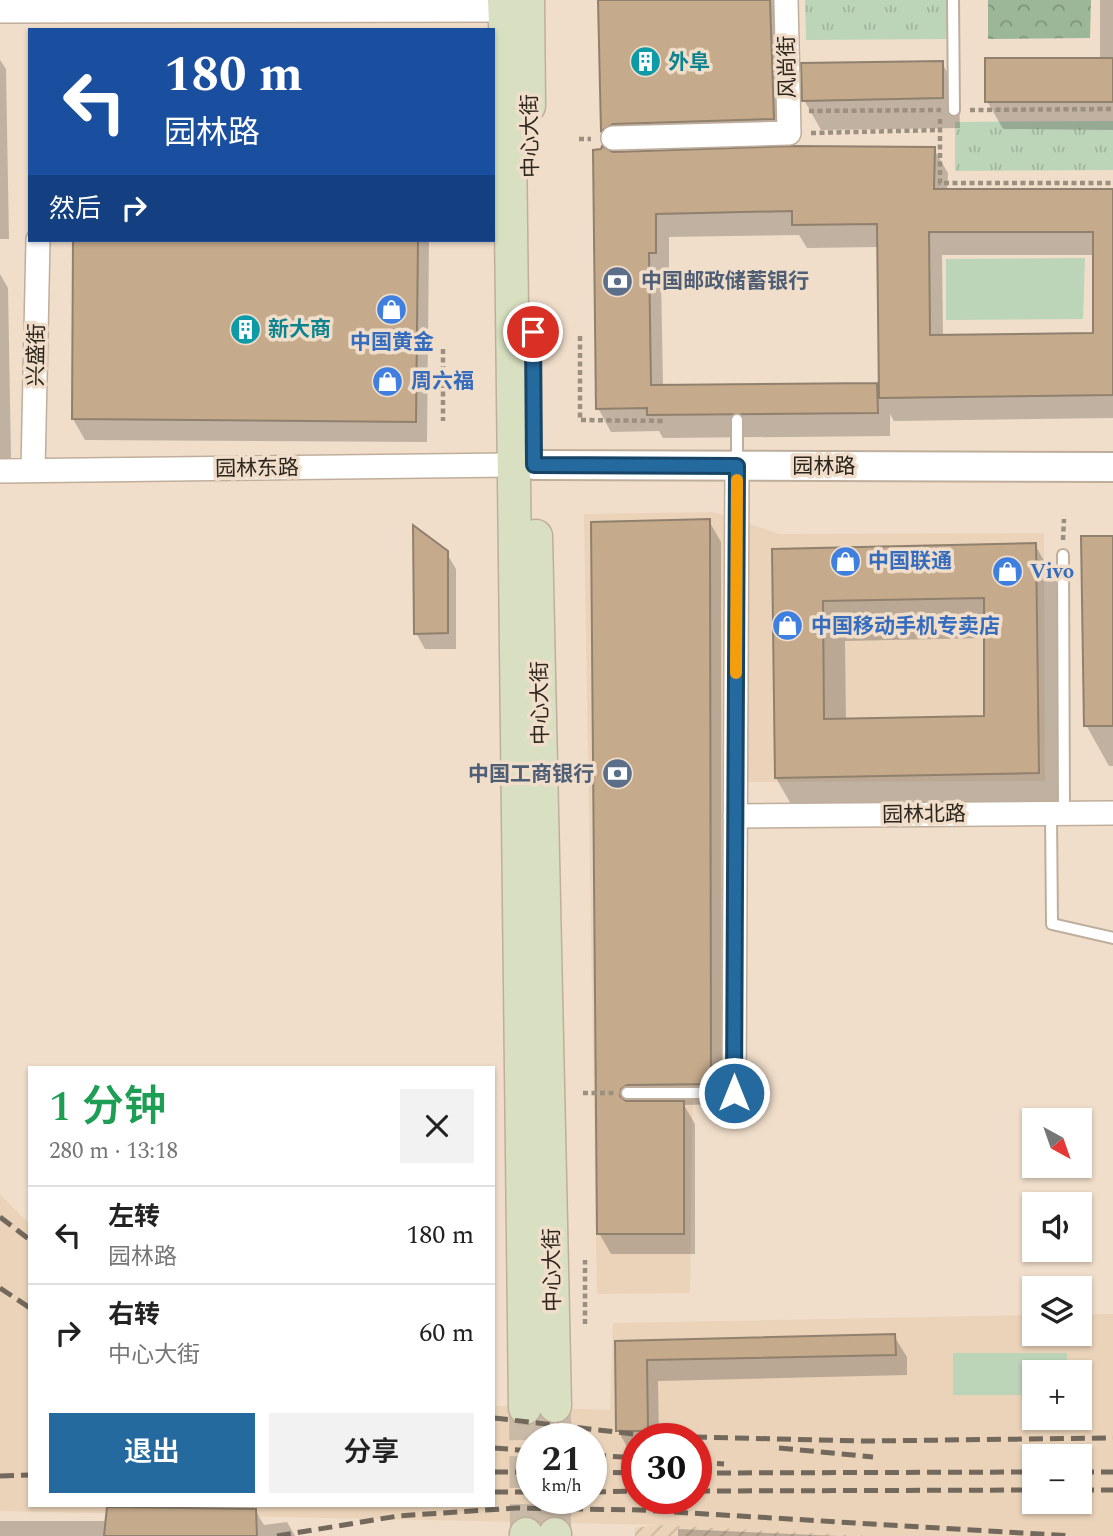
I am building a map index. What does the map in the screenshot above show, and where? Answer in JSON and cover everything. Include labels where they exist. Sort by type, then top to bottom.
[{"type":"main road","name":"中心大街","points":[[512,3],[509,141],[524,465]]},
{"type":"main road","name":"中心大街","points":[[512,3],[524,465],[540,1407]]},
{"type":"street","name":"风尚街","points":[[786,0],[789,122]]},
{"type":"street","points":[[0,11],[43,14],[312,5],[512,3]]},
{"type":"street","points":[[613,138],[789,122]]},
{"type":"street","name":"兴盛街","points":[[33,470],[38,242]]},
{"type":"street","name":"园林路","points":[[524,465],[1113,467]]},
{"type":"street","name":"园林东路","points":[[0,471],[524,465]]},
{"type":"street","points":[[734,1093],[737,466]]},
{"type":"street","name":"园林北路","points":[[735,816],[1113,813]]},
{"type":"lane","points":[[953,0],[954,110]]},
{"type":"lane","points":[[737,420],[737,466]]},
{"type":"lane","points":[[1063,555],[1058,813],[1052,924],[1113,938]]},
{"type":"lane","points":[[626,1093],[734,1093]]},
{"type":"path","points":[[789,122],[940,110],[1113,109]]},
{"type":"path","points":[[940,110],[940,184],[1113,183]]},
{"type":"path","points":[[789,122],[940,130]]},
{"type":"path","points":[[580,336],[580,420],[665,421]]},
{"type":"path","points":[[443,349],[443,421]]},
{"type":"path","points":[[583,1093],[626,1093]]},
{"type":"path","points":[[585,1260],[585,1324]]},
{"type":"shaded area","points":[[713,512],[780,534],[1044,533],[1045,781],[725,782],[721,1090],[693,1091],[690,1293],[597,1294],[584,514]]},
{"type":"shaded area","points":[[0,1194],[28,1223],[28,1507],[495,1507],[495,1406],[610,1410],[613,1323],[1022,1315],[1022,1346],[1092,1346],[1092,1314],[1113,1314],[1113,1536],[871,1536],[657,1525],[0,1511]]},
{"type":"shaded area","points":[[657,1525],[871,1536],[635,1536],[635,1528]]},
{"type":"green space","points":[[805,0],[948,0],[947,39],[806,40]]},
{"type":"green space","points":[[988,0],[1091,0],[1090,38],[988,39]]},
{"type":"green space","points":[[1113,121],[1113,170],[955,171],[955,122]]},
{"type":"green space","points":[[1085,258],[1083,319],[946,320],[946,259]]},
{"type":"green space","points":[[953,1353],[1067,1353],[1067,1360],[1022,1360],[1022,1395],[953,1395]]},
{"type":"building","points":[[598,0],[770,0],[774,119],[613,124],[601,131]]},
{"type":"building","points":[[985,58],[1113,58],[1113,102],[985,102]]},
{"type":"building","points":[[943,61],[943,98],[802,101],[801,63]]},
{"type":"building","points":[[602,146],[613,152],[792,146],[935,147],[934,189],[1113,189],[1113,395],[879,398],[877,224],[792,225],[792,211],[656,214],[656,253],[649,253],[651,385],[877,383],[878,413],[647,415],[647,408],[596,409],[593,150],[601,149]],"holes":[[[929,232],[1093,232],[1093,333],[930,335]]]},
{"type":"building","name":"新大商","points":[[73,242],[418,242],[416,422],[72,419]]},
{"type":"building","points":[[710,519],[711,1084],[627,1085],[621,1089],[620,1096],[626,1101],[684,1101],[684,1234],[597,1234],[591,522]]},
{"type":"building","points":[[413,525],[448,551],[448,633],[414,634]]},
{"type":"building","points":[[1081,536],[1113,536],[1113,726],[1084,726]]},
{"type":"building","points":[[1036,543],[1039,773],[775,778],[772,549]],"holes":[[[984,598],[984,716],[824,719],[823,601]]]},
{"type":"building","points":[[895,1334],[896,1355],[647,1360],[648,1423],[621,1423],[621,1431],[616,1431],[615,1341]]},
{"type":"building","points":[[107,1507],[256,1509],[257,1536],[104,1536]]},
{"type":"tunnel","points":[[555,1406],[555,1423]]},
{"type":"tunnel","points":[[525,1408],[526,1534]]},
{"type":"tunnel","points":[[555,1514],[555,1534]]},
{"type":"railway","points":[[0,1217],[28,1238]]},
{"type":"railway","points":[[0,1288],[28,1307]]},
{"type":"railway","points":[[495,1418],[621,1433]]},
{"type":"railway","points":[[712,1437],[866,1441],[1113,1438]]},
{"type":"railway","points":[[495,1448],[516,1450]]},
{"type":"railway","points":[[779,1448],[873,1457]]},
{"type":"railway","points":[[607,1456],[621,1457]]},
{"type":"railway","points":[[712,1463],[724,1464]]},
{"type":"railway","points":[[495,1472],[516,1472]]},
{"type":"railway","points":[[607,1472],[621,1473]]},
{"type":"railway","points":[[712,1473],[1022,1472]]},
{"type":"railway","points":[[1092,1472],[1113,1472]]},
{"type":"railway","points":[[0,1476],[28,1475]]},
{"type":"railway","points":[[712,1491],[1022,1490]]},
{"type":"railway","points":[[1092,1490],[1113,1490]]},
{"type":"railway","points":[[607,1492],[621,1491]]},
{"type":"railway","points":[[495,1492],[516,1492]]},
{"type":"railway","points":[[277,1536],[398,1516],[516,1508],[640,1510],[1072,1536]]},
{"type":"slow traffic","points":[[736,673],[737,480]]},
{"type":"place","name":"外阜","points":[[645,62]]},
{"type":"place","name":"中国邮政储蓄银行","points":[[618,281]]},
{"type":"place","name":"中国黄金","points":[[392,310]]},
{"type":"place","name":"新大商","points":[[245,329]]},
{"type":"place","name":"周六福","points":[[388,381]]},
{"type":"place","name":"中国联通","points":[[845,561]]},
{"type":"place","name":"Vivo","points":[[1007,571]]},
{"type":"place","name":"中国移动手机专卖店","points":[[788,626]]},
{"type":"place","name":"中国工商银行","points":[[617,774]]},
{"type":"route","points":[[533,332],[534,465],[737,466],[734,1093]]}]
